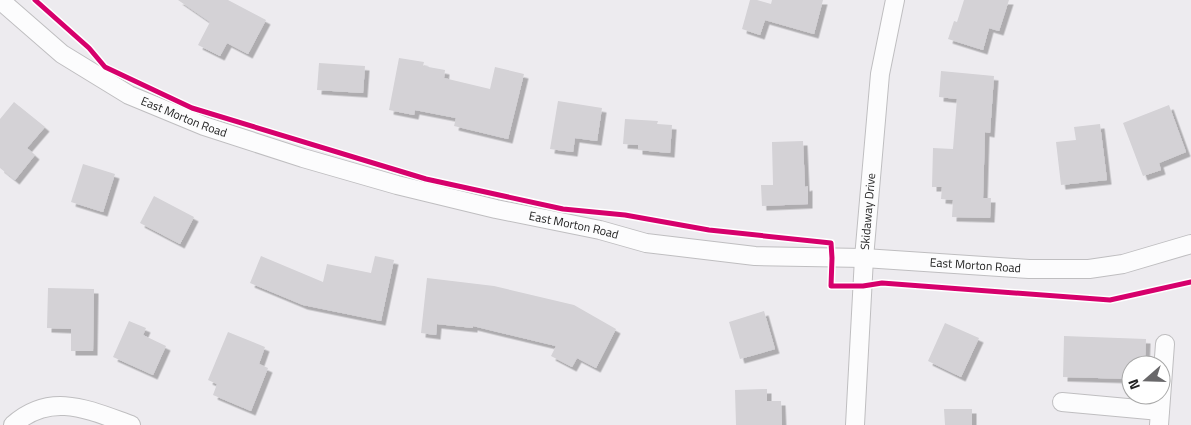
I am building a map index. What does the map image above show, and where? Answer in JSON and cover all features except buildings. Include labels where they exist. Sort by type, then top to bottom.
[{"type":"street","name":"East Morton Road","points":[[0,0],[62,54],[129,95],[204,126],[397,186],[496,210],[600,230],[646,243],[755,256],[864,258],[1029,269],[1089,269],[1124,264],[1191,244]]},
{"type":"street","name":"Skidaway Drive","points":[[855,425],[864,258],[880,74],[895,0]]},
{"type":"street","points":[[1062,402],[1159,418],[1165,344]]},
{"type":"street","points":[[13,425],[35,410],[58,405],[81,407],[130,425]]},
{"type":"cycle path","points":[[35,0],[89,48],[105,67],[192,108],[426,179],[563,209],[625,215],[709,230],[831,243],[831,286],[863,286],[882,283],[1110,300],[1191,282]]}]
